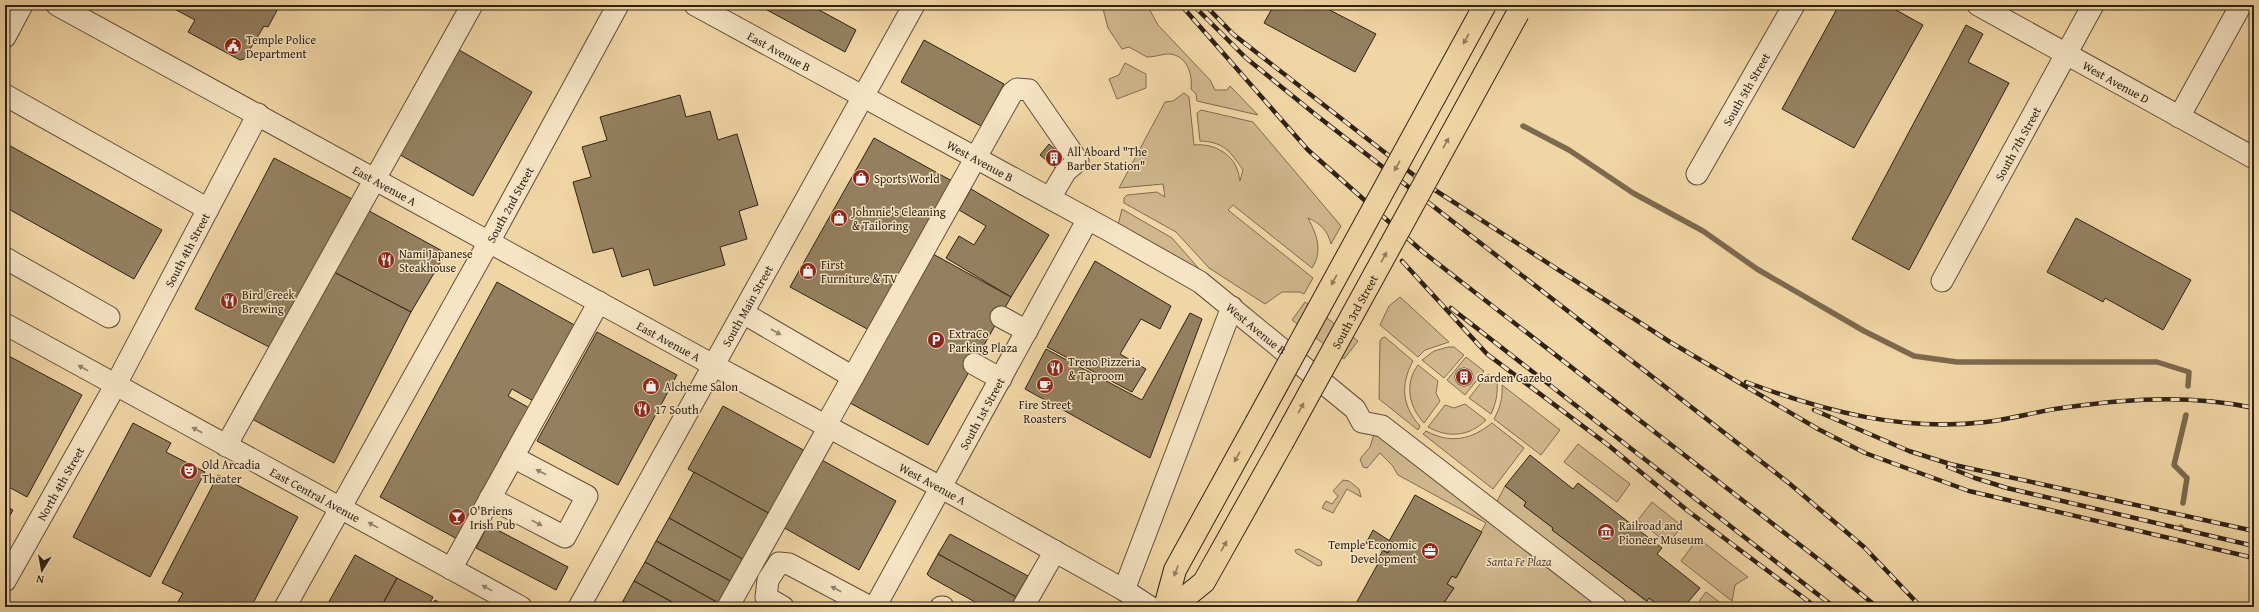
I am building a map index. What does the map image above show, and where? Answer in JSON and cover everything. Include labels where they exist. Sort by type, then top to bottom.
[{"type":"main road","points":[[1165,607],[1175,570],[1485,5]]},
{"type":"main road","name":"South 3rd Street","points":[[1173,607],[1204,582],[1520,9]]},
{"type":"street","points":[[5,37],[22,5]]},
{"type":"street","name":"East Avenue A","points":[[57,5],[713,365]]},
{"type":"street","points":[[226,446],[472,5]]},
{"type":"street","name":"South 2nd Street","points":[[285,607],[489,242],[618,5]]},
{"type":"street","name":"East Avenue B","points":[[695,5],[863,96]]},
{"type":"street","name":"South Main Street","points":[[579,607],[914,5]]},
{"type":"street","name":"South 5th Street","points":[[1697,174],[1794,5]]},
{"type":"street","name":"West Avenue D","points":[[1978,5],[2254,158]]},
{"type":"street","name":"South 7th Street","points":[[1942,281],[2093,5]]},
{"type":"street","points":[[2179,117],[2241,5]]},
{"type":"street","points":[[728,607],[853,377],[1012,93],[1017,89],[1030,90],[1078,161],[1066,171],[1050,198]]},
{"type":"street","points":[[5,95],[208,209]]},
{"type":"street","name":"West Avenue B","points":[[863,96],[1200,282],[1355,409],[1362,422],[1382,426],[1616,607]]},
{"type":"street","name":"South 4th Street","points":[[115,386],[258,114]]},
{"type":"street","name":"South 1st Street","points":[[875,607],[942,488],[1088,219]]},
{"type":"street","points":[[5,258],[109,317]]},
{"type":"street","points":[[451,569],[599,302]]},
{"type":"street","points":[[1124,590],[1232,307]]},
{"type":"street","points":[[743,313],[853,377]]},
{"type":"street","points":[[1001,317],[1027,331]]},
{"type":"street","name":"East Central Avenue","points":[[5,324],[115,386],[340,507],[521,607]]},
{"type":"street","points":[[974,364],[1001,379]]},
{"type":"street","name":"West Avenue A","points":[[713,365],[942,488],[1124,590],[1150,607]]},
{"type":"street","name":"North 4th Street","points":[[5,580],[115,386]]},
{"type":"street","points":[[490,498],[565,537],[587,496],[513,457]]},
{"type":"street","points":[[1023,607],[1055,551]]},
{"type":"street","points":[[783,607],[766,597],[768,580],[779,563],[789,564],[870,607]]},
{"type":"green space","points":[[1102,5],[1147,5],[1158,25],[1210,80],[1215,90],[1227,90],[1230,86],[1258,115],[1197,101],[1196,94],[1191,89],[1191,77],[1187,65],[1179,57],[1166,54],[1147,57],[1129,47],[1122,49],[1108,28]]},
{"type":"green space","points":[[1125,63],[1146,74],[1146,88],[1117,99],[1109,79],[1119,75]]},
{"type":"green space","points":[[1184,93],[1189,97],[1194,145],[1213,147],[1225,153],[1234,163],[1238,171],[1240,181],[1243,170],[1226,149],[1215,143],[1200,141],[1197,113],[1201,110],[1253,122],[1341,226],[1331,244],[1328,235],[1323,228],[1308,218],[1318,243],[1317,255],[1312,268],[1233,205],[1228,210],[1313,278],[1304,294],[1300,292],[1282,292],[1265,304],[1209,268],[1176,232],[1124,203],[1124,198],[1127,195],[1157,192],[1165,197],[1163,184],[1119,188],[1165,102],[1173,101]]},
{"type":"green space","points":[[1122,209],[1172,238],[1201,271],[1118,225]]},
{"type":"green space","points":[[1400,297],[1449,342],[1425,350],[1418,357],[1380,325],[1389,306]]},
{"type":"green space","points":[[1305,302],[1358,341],[1344,359],[1292,320]]},
{"type":"green space","points":[[1385,337],[1413,361],[1406,378],[1405,395],[1409,411],[1420,426],[1418,430],[1379,399],[1380,341]]},
{"type":"green space","points":[[1454,347],[1464,355],[1444,378],[1422,360],[1434,351]]},
{"type":"green space","points":[[1466,357],[1484,371],[1465,395],[1447,380]]},
{"type":"green space","points":[[1418,365],[1438,381],[1436,393],[1440,401],[1424,423],[1415,410],[1410,395],[1411,380]]},
{"type":"green space","points":[[1488,374],[1497,381],[1496,398],[1491,414],[1469,398]]},
{"type":"green space","points":[[1502,385],[1560,430],[1541,455],[1494,419],[1501,403]]},
{"type":"green space","points":[[1465,404],[1486,420],[1473,430],[1458,434],[1443,433],[1428,427],[1445,405],[1454,408]]},
{"type":"green space","points":[[1492,423],[1524,448],[1493,489],[1423,434],[1426,431],[1443,438],[1460,438],[1476,433]]},
{"type":"green space","name":"Santa Fe Plaza","points":[[1375,431],[1488,519],[1505,486],[1526,502],[1524,506],[1553,528],[1553,530],[1646,601],[1649,598],[1661,607],[1441,607],[1454,588],[1447,584],[1452,576],[1456,578],[1486,523],[1398,475],[1392,465],[1380,453],[1367,468],[1363,467],[1360,459],[1370,447]]},
{"type":"green space","points":[[1578,444],[1630,484],[1617,502],[1564,462]]},
{"type":"green space","points":[[1343,480],[1349,481],[1359,489],[1361,497],[1347,489],[1333,513],[1322,508],[1326,501],[1332,504],[1338,496],[1333,491]]},
{"type":"green space","points":[[1652,502],[1682,526],[1668,544],[1638,520]]},
{"type":"green space","points":[[1698,538],[1748,577],[1735,585],[1732,601],[1681,561]]},
{"type":"green space","points":[[1299,549],[1321,561],[1322,565],[1318,566],[1296,553],[1295,550]]},
{"type":"green space","points":[[1706,592],[1726,607],[1703,607],[1700,605],[1700,600]]},
{"type":"building","name":"Temple Police Department","points":[[167,5],[280,5],[268,27],[264,26],[244,59],[240,60],[188,32],[195,20]]},
{"type":"building","points":[[770,5],[810,5],[856,30],[845,52],[767,10]]},
{"type":"building","points":[[1274,5],[1320,5],[1376,34],[1355,72],[1264,23]]},
{"type":"building","points":[[1839,5],[1887,5],[1923,25],[1854,148],[1782,109]]},
{"type":"building","points":[[1966,25],[1983,34],[1968,62],[2009,83],[1909,270],[1852,239]]},
{"type":"building","points":[[924,40],[1004,84],[981,126],[901,82]]},
{"type":"building","points":[[454,47],[532,92],[473,196],[395,152]]},
{"type":"building","points":[[680,95],[686,117],[710,111],[718,140],[737,134],[758,205],[739,211],[747,239],[720,247],[725,265],[654,286],[649,269],[622,277],[613,248],[593,253],[573,182],[591,177],[582,147],[607,140],[600,117]]},
{"type":"building","points":[[874,138],[952,181],[869,330],[790,287]]},
{"type":"building","points":[[5,143],[162,230],[134,279],[5,207]]},
{"type":"building","name":"All Aboard \"The Barber Station\"","points":[[1049,144],[1068,161],[1059,171],[1040,155]]},
{"type":"building","points":[[274,158],[354,200],[275,350],[195,309]]},
{"type":"building","points":[[971,189],[1049,235],[1011,297],[946,258],[959,236],[974,245],[986,226],[959,210]]},
{"type":"building","name":"Nami Japanese Steakhouse","points":[[360,206],[446,253],[411,312],[326,268]]},
{"type":"building","points":[[2076,218],[2191,280],[2163,330],[2105,298],[2103,302],[2047,272]]},
{"type":"building","name":"ExtraCo Parking Plaza","points":[[933,254],[1011,297],[928,445],[850,403]]},
{"type":"building","points":[[1095,261],[1171,306],[1160,329],[1141,319],[1120,354],[1146,369],[1132,392],[1047,347]]},
{"type":"building","points":[[326,268],[411,312],[334,463],[252,419]]},
{"type":"building","points":[[497,282],[578,327],[537,403],[512,389],[508,396],[533,410],[461,541],[380,497]]},
{"type":"building","points":[[1190,313],[1202,319],[1150,458],[1025,389],[1046,349],[1142,400]]},
{"type":"building","points":[[597,332],[677,375],[618,485],[537,441]]},
{"type":"building","points":[[5,354],[82,395],[27,497],[5,485]]},
{"type":"building","name":"Garden Gazebo","points":[[1464,368],[1470,371],[1473,377],[1470,383],[1464,386],[1458,383],[1455,377],[1458,371]]},
{"type":"building","points":[[723,406],[807,452],[772,515],[688,469]]},
{"type":"building","points":[[133,423],[171,443],[166,452],[205,472],[150,577],[73,537]]},
{"type":"building","points":[[1530,455],[1573,489],[1578,483],[1662,548],[1657,554],[1700,588],[1684,607],[1661,607],[1649,598],[1647,601],[1552,530],[1553,528],[1524,506],[1526,502],[1505,486]]},
{"type":"building","points":[[820,459],[896,501],[859,570],[781,526]]},
{"type":"building","points":[[694,472],[772,515],[746,561],[669,518]]},
{"type":"building","points":[[218,475],[298,517],[251,607],[175,607],[183,593],[162,583]]},
{"type":"building","name":"Temple Economic Development","points":[[1415,495],[1482,532],[1456,578],[1452,576],[1447,584],[1454,588],[1441,607],[1354,607],[1380,560],[1378,559],[1383,550],[1388,553],[1393,543],[1389,541]]},
{"type":"building","points":[[5,506],[13,510],[5,524]]},
{"type":"building","points":[[669,518],[746,561],[734,583],[656,541]]},
{"type":"building","points":[[488,525],[568,567],[556,590],[476,548]]},
{"type":"building","points":[[1373,530],[1393,543],[1388,553],[1366,543]]},
{"type":"building","points":[[950,534],[1028,576],[1016,597],[938,554]]},
{"type":"building","points":[[656,541],[734,583],[722,605],[645,562]]},
{"type":"building","points":[[938,554],[1016,597],[1010,607],[984,607],[930,577],[927,574]]},
{"type":"building","points":[[355,555],[397,578],[381,607],[326,607]]},
{"type":"building","points":[[645,562],[722,605],[721,607],[681,607],[634,581]]},
{"type":"building","points":[[397,578],[433,597],[428,607],[381,607]]},
{"type":"building","points":[[634,581],[681,607],[633,607],[623,601]]},
{"type":"building","points":[[435,600],[447,607],[431,607]]},
{"type":"building","points":[[623,601],[633,607],[620,607]]},
{"type":"waterway","points":[[1523,126],[1569,150],[1633,193],[1703,231],[1757,269],[1864,331],[1914,356],[1957,362],[2157,362],[2189,372],[2188,386]]},
{"type":"waterway","points":[[2183,503],[2187,478],[2174,465],[2186,415]]},
{"type":"railway","points":[[1181,5],[1308,150],[1423,252],[1822,562],[1877,607]]},
{"type":"railway","points":[[1193,5],[1246,58],[1316,115],[1790,484],[1864,547],[1921,607]]},
{"type":"railway","points":[[1205,5],[1233,34],[1424,183],[1670,342],[1818,429],[1865,453],[1969,491],[2254,558]]},
{"type":"railway","points":[[1402,261],[1487,354],[1608,445],[1688,511],[1816,607]]},
{"type":"railway","points":[[1451,308],[1834,607]]},
{"type":"railway","points":[[1746,382],[1804,402],[1834,410],[1864,417],[1924,424],[1986,422],[2055,409],[2130,401],[2204,401],[2254,408]]},
{"type":"railway","points":[[1814,410],[1909,451],[1950,464],[2254,531]]},
{"type":"railway","points":[[1948,467],[1975,478],[2007,488],[2254,546]]},
{"type":"place","name":"Temple Police Department","points":[[233,46]]},
{"type":"place","name":"All Aboard \"The Barber Station\"","points":[[1054,158]]},
{"type":"place","name":"Sports World","points":[[861,178]]},
{"type":"place","name":"Johnnie's Cleaning & Tailoring","points":[[839,218]]},
{"type":"place","name":"Nami Japanese Steakhouse","points":[[386,260]]},
{"type":"place","name":"First Furniture & TV","points":[[808,271]]},
{"type":"place","name":"Bird Creek Brewing","points":[[229,301]]},
{"type":"place","name":"ExtraCo Parking Plaza","points":[[936,340]]},
{"type":"place","name":"Treno Pizzeria & Taproom","points":[[1055,368]]},
{"type":"place","name":"Garden Gazebo","points":[[1464,377]]},
{"type":"place","name":"Fire Street Roasters","points":[[1045,385]]},
{"type":"place","name":"Alcheme Salon","points":[[651,386]]},
{"type":"place","name":"17 South","points":[[642,409]]},
{"type":"place","name":"Old Arcadia Theater","points":[[189,471]]},
{"type":"place","name":"O'Briens Irish Pub","points":[[457,517]]},
{"type":"place","name":"Railroad and Pioneer Museum","points":[[1606,532]]},
{"type":"place","name":"Temple Economic Development","points":[[1430,551]]}]
